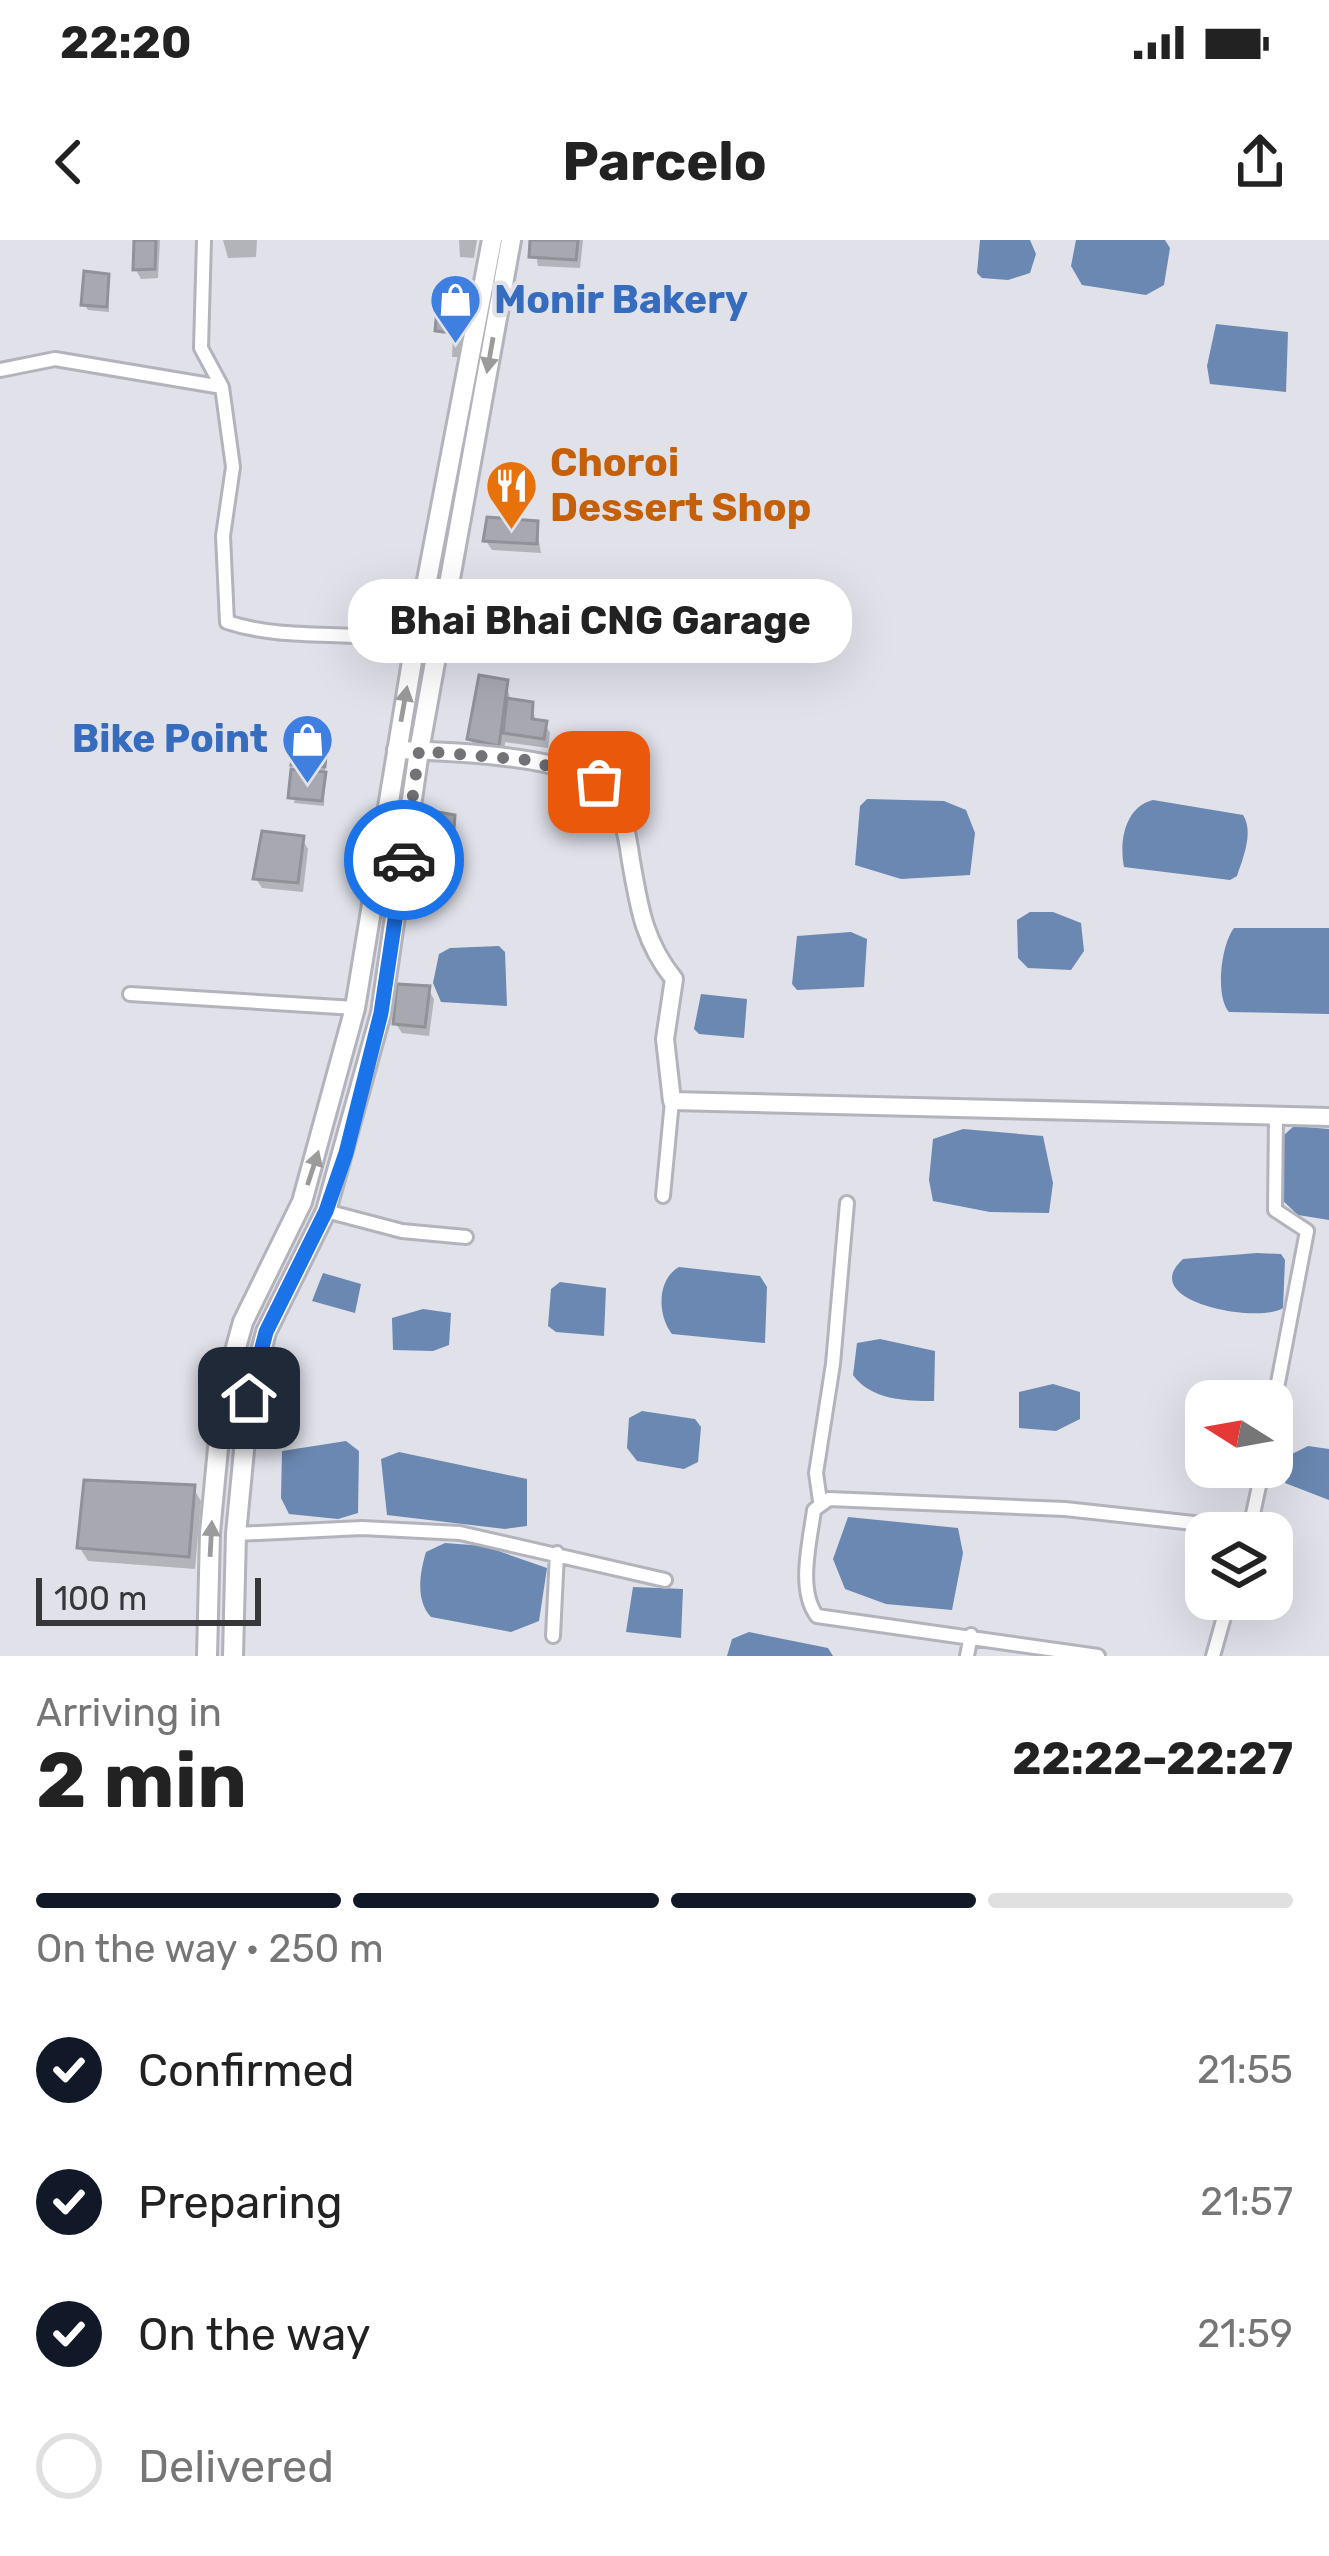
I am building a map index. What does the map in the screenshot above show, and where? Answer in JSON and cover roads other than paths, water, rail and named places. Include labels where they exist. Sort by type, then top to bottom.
[{"type":"highway","points":[[207,1656],[210,1533],[230,1363],[272,1256],[302,1202],[355,1008],[415,643],[492,240]]},
{"type":"highway","points":[[233,1656],[236,1534],[256,1364],[293,1268],[326,1211],[381,1013],[419,751],[511,240]]},
{"type":"main road","points":[[396,750],[529,760],[560,768],[599,782],[622,811],[640,919],[653,954],[674,979],[665,1039],[672,1100],[1329,1118]]},
{"type":"street","points":[[204,240],[201,348],[222,387],[233,467],[223,536],[226,622],[262,634],[387,637],[415,643]]},
{"type":"street","points":[[0,370],[55,358],[222,387]]},
{"type":"street","points":[[130,994],[355,1008]]},
{"type":"street","points":[[664,1196],[672,1100]]},
{"type":"street","points":[[1276,1114],[1275,1210],[1307,1232],[1279,1380]]},
{"type":"street","points":[[847,1203],[833,1364],[816,1473],[820,1501],[814,1510],[807,1568],[818,1616],[1098,1656]]},
{"type":"street","points":[[326,1211],[402,1231],[466,1237]]},
{"type":"street","points":[[820,1501],[1065,1509],[1185,1522]]},
{"type":"street","points":[[236,1534],[362,1528],[460,1533],[665,1580]]},
{"type":"street","points":[[553,1636],[557,1553]]},
{"type":"street","points":[[1213,1656],[1223,1620]]},
{"type":"street","points":[[968,1656],[971,1636]]},
{"type":"water","points":[[980,240],[1030,240],[1036,254],[1030,273],[1008,280],[982,278],[977,273]]},
{"type":"water","points":[[1076,240],[1165,240],[1170,248],[1164,285],[1146,295],[1082,285],[1071,266]]},
{"type":"water","points":[[1216,324],[1288,332],[1286,392],[1210,384],[1207,366]]},
{"type":"water","points":[[867,799],[944,801],[966,810],[975,833],[970,875],[901,879],[855,865],[860,806]]},
{"type":"water","points":[[1153,800],[1243,815],[1248,837],[1237,876],[1230,880],[1124,867],[1126,826],[1136,810]]},
{"type":"water","points":[[1030,912],[1053,912],[1081,923],[1084,951],[1071,970],[1028,968],[1018,958],[1017,920]]},
{"type":"water","points":[[1234,928],[1329,928],[1329,1014],[1229,1012],[1222,995],[1221,970]]},
{"type":"water","points":[[851,932],[867,939],[864,987],[797,990],[792,984],[797,936]]},
{"type":"water","points":[[499,946],[505,952],[507,1006],[441,1002],[433,983],[439,954],[450,948]]},
{"type":"water","points":[[701,994],[747,999],[744,1038],[699,1034],[694,1029]]},
{"type":"water","points":[[1294,1126],[1329,1129],[1329,1220],[1298,1215],[1280,1198],[1284,1135]]},
{"type":"water","points":[[963,1129],[1043,1136],[1053,1183],[1049,1213],[990,1212],[933,1201],[929,1180],[933,1139]]},
{"type":"water","points":[[1281,1254],[1285,1260],[1283,1308],[1228,1311],[1187,1298],[1175,1287],[1173,1274],[1183,1259]]},
{"type":"water","points":[[679,1267],[760,1276],[767,1287],[765,1343],[672,1334],[664,1317],[663,1288]]},
{"type":"water","points":[[323,1273],[361,1284],[355,1313],[312,1301]]},
{"type":"water","points":[[560,1282],[606,1288],[604,1336],[556,1332],[548,1326],[551,1289]]},
{"type":"water","points":[[423,1309],[451,1313],[449,1345],[433,1351],[393,1350],[392,1318]]},
{"type":"water","points":[[880,1339],[935,1351],[934,1401],[879,1394],[853,1375],[857,1343]]},
{"type":"water","points":[[1053,1384],[1080,1392],[1080,1419],[1056,1431],[1019,1428],[1019,1392]]},
{"type":"water","points":[[642,1411],[695,1419],[701,1427],[698,1462],[684,1469],[637,1461],[627,1448],[629,1418]]},
{"type":"water","points":[[346,1441],[359,1451],[358,1513],[338,1519],[289,1514],[281,1498],[282,1451]]},
{"type":"water","points":[[1308,1446],[1329,1449],[1329,1500],[1293,1486],[1293,1454]]},
{"type":"water","points":[[399,1452],[527,1479],[527,1526],[505,1529],[387,1515],[381,1459]]},
{"type":"water","points":[[848,1517],[958,1528],[963,1553],[952,1610],[886,1604],[845,1589],[833,1559]]},
{"type":"water","points":[[445,1543],[484,1546],[547,1568],[539,1621],[511,1632],[431,1617],[421,1594],[422,1568],[426,1552]]},
{"type":"water","points":[[633,1587],[683,1589],[681,1638],[626,1632]]},
{"type":"water","points":[[749,1632],[828,1648],[833,1656],[727,1656],[732,1639]]},
{"type":"place","name":"Monir Bakery","points":[[455,346]]},
{"type":"place","name":"Choroi Dessert Shop","points":[[511,531]]},
{"type":"place","name":"Bhai Bhai CNG Garage","points":[[599,782]]},
{"type":"place","name":"Bike Point","points":[[307,785]]}]
